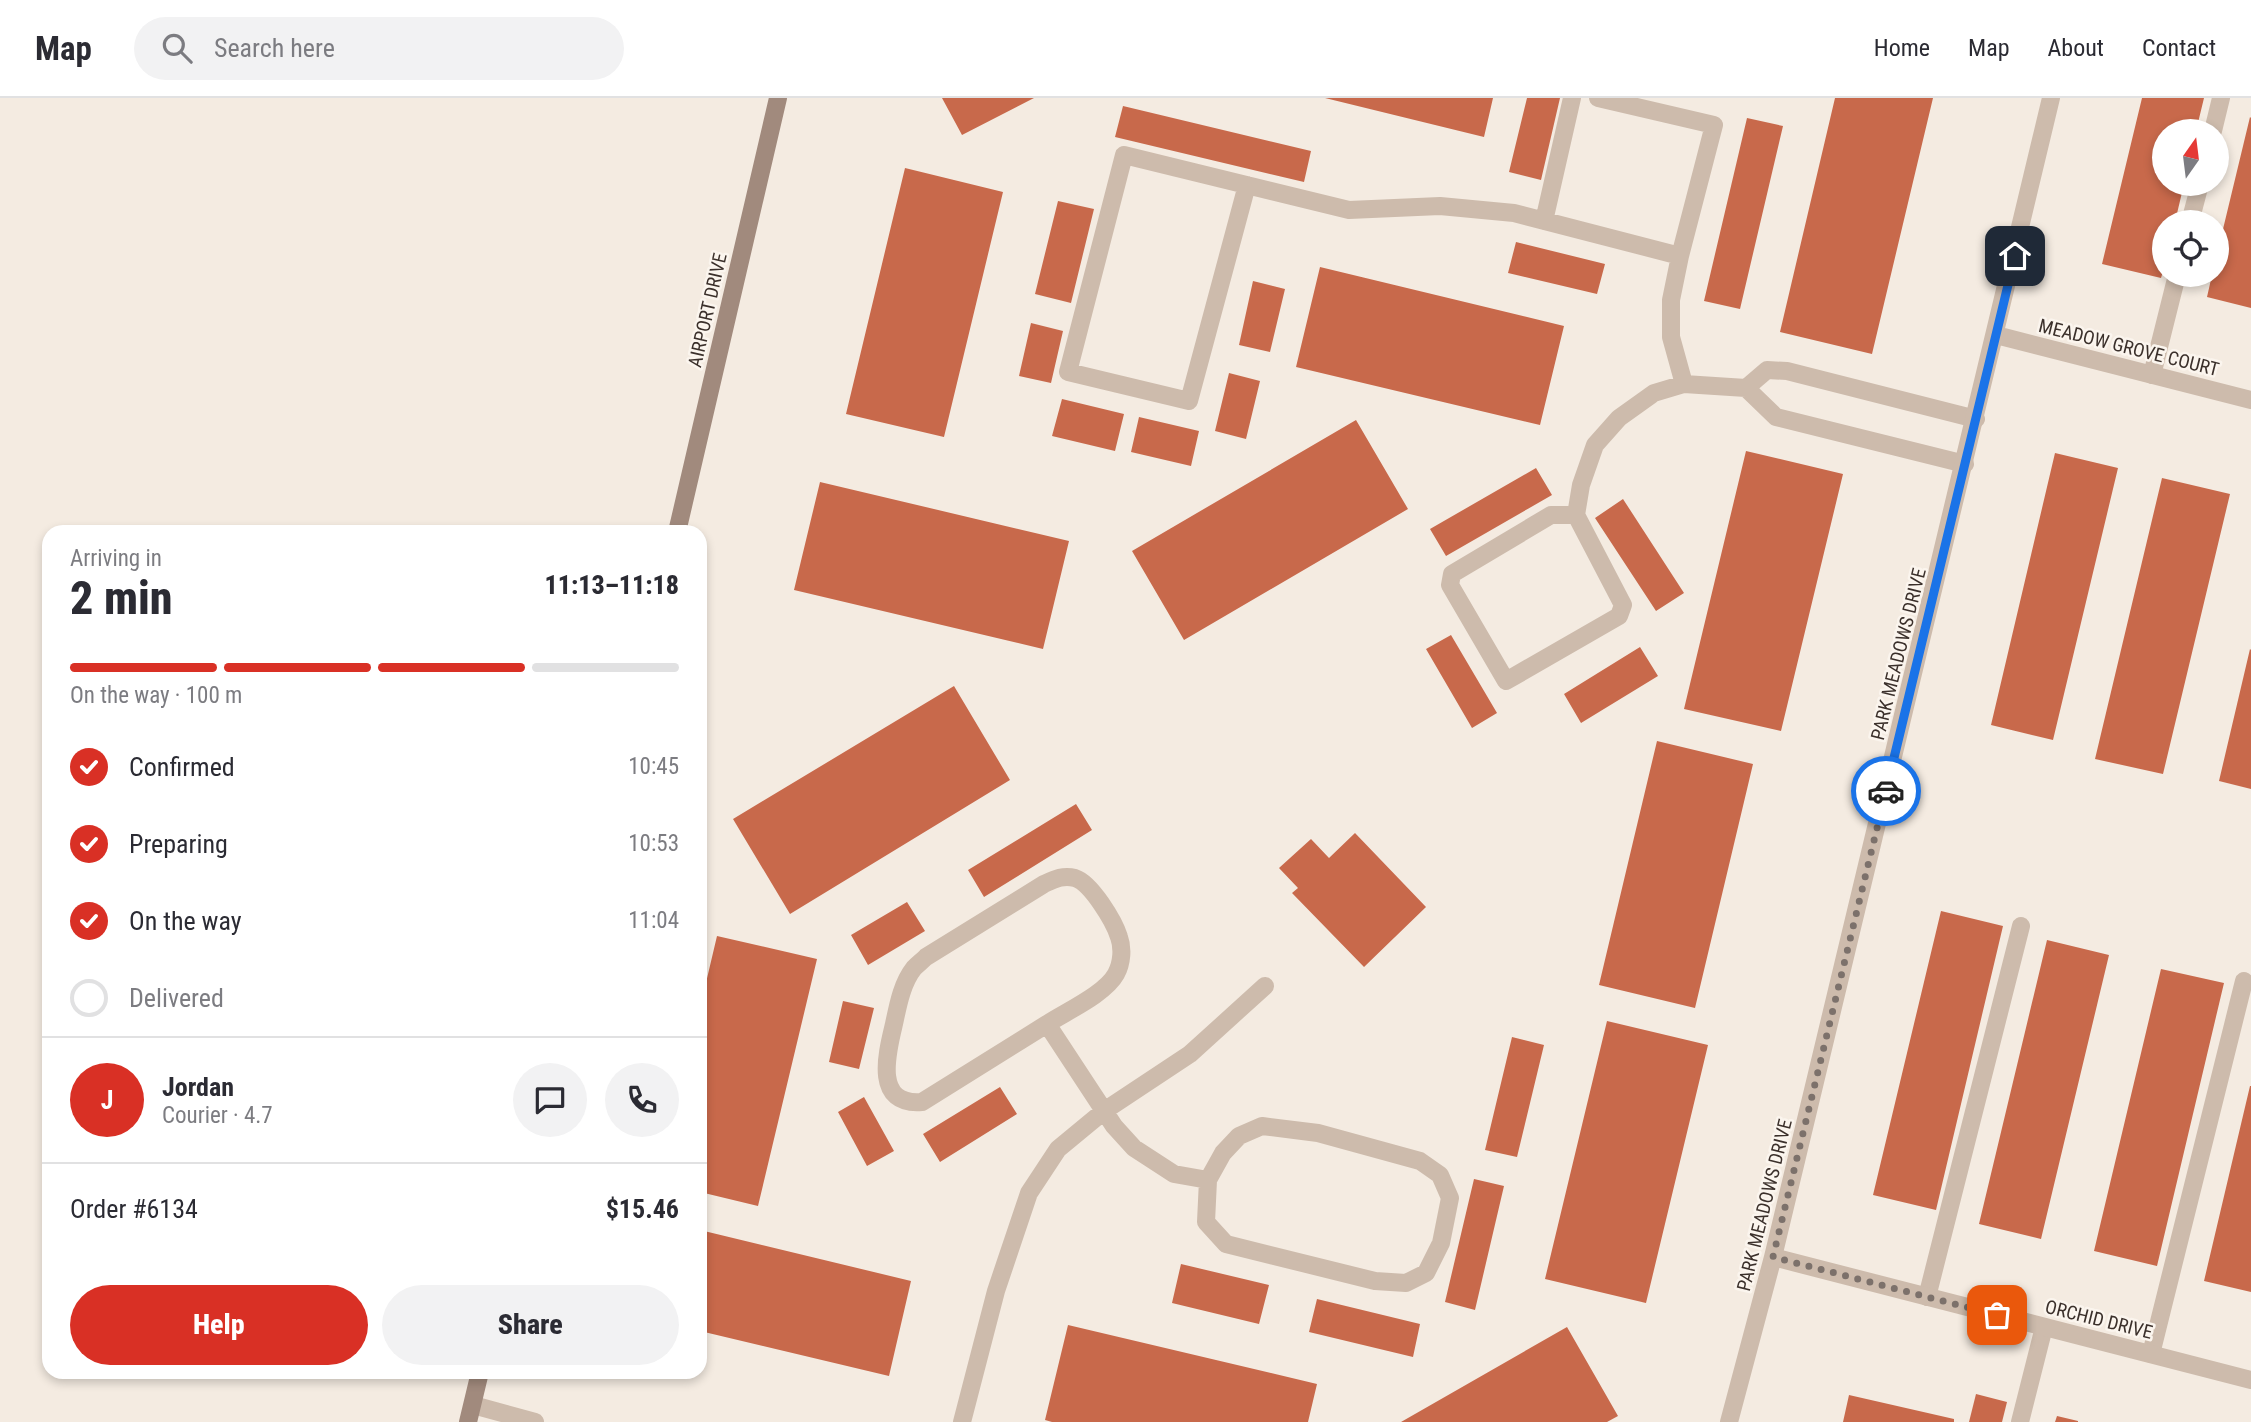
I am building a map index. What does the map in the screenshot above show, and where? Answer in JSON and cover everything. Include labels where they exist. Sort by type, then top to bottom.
[{"type":"main road","name":"AIRPORT DRIVE","points":[[679,525],[778,98]]},
{"type":"main road","points":[[470,1413],[478,1379]]},
{"type":"street","points":[[1544,221],[1572,98]]},
{"type":"street","points":[[1598,98],[1714,125],[1671,300],[1671,337],[1684,384]]},
{"type":"street","name":"PARK MEADOWS DRIVE","points":[[1729,1422],[1773,1257],[2051,98]]},
{"type":"street","points":[[2216,119],[2221,98]]},
{"type":"street","points":[[1247,185],[1189,401],[1069,372],[1124,155],[1247,185],[1349,210],[1440,206],[1514,213],[1680,256]]},
{"type":"street","points":[[2152,375],[2174,287]]},
{"type":"street","name":"MEADOW GROVE COURT","points":[[1996,335],[2251,400]]},
{"type":"street","points":[[1746,388],[1767,370],[1787,371],[1976,419]]},
{"type":"street","points":[[1576,515],[1551,515],[1451,574],[1450,585],[1506,681],[1619,616],[1623,605],[1576,515],[1581,485],[1595,445],[1619,418],[1654,393],[1684,384],[1746,388],[1776,417],[1965,464]]},
{"type":"street","points":[[1060,877],[1077,878],[1089,886],[1119,938],[1121,961],[1108,985],[1047,1024],[922,1102],[911,1103],[899,1098],[891,1088],[886,1072],[886,1058],[897,1009],[914,968],[926,957],[1044,884],[1060,877]]},
{"type":"street","points":[[1927,1297],[2021,926]]},
{"type":"street","points":[[2151,1354],[2244,981]]},
{"type":"street","points":[[962,1422],[996,1291],[1029,1193],[1058,1149],[1104,1111],[1190,1054],[1265,986]]},
{"type":"street","points":[[1047,1024],[1104,1111],[1134,1148],[1174,1174],[1208,1180]]},
{"type":"street","points":[[1262,1126],[1318,1133],[1420,1161],[1440,1175],[1450,1198],[1441,1242],[1426,1273],[1406,1283],[1375,1281],[1226,1244],[1206,1222],[1208,1180],[1223,1153],[1239,1136],[1262,1126]]},
{"type":"street","name":"ORCHID DRIVE","points":[[1773,1257],[2251,1380]]},
{"type":"street","points":[[2020,1422],[2044,1327]]},
{"type":"street","points":[[470,1413],[535,1422]]},
{"type":"building","points":[[942,98],[1034,98],[962,135]]},
{"type":"building","points":[[1325,98],[1493,98],[1484,137]]},
{"type":"building","points":[[1527,98],[1560,98],[1541,180],[1509,172]]},
{"type":"building","points":[[1835,98],[1933,98],[1872,354],[1780,332]]},
{"type":"building","points":[[2142,98],[2204,98],[2199,119],[2152,119],[2152,196],[2181,196],[2178,210],[2152,210],[2152,276],[2102,264]]},
{"type":"building","points":[[1123,106],[1311,151],[1304,182],[1115,137]]},
{"type":"building","points":[[2250,117],[2251,308],[2207,297],[2209,287],[2229,287],[2228,210]]},
{"type":"building","points":[[1747,118],[1783,126],[1740,309],[1704,301]]},
{"type":"building","points":[[905,168],[1003,192],[944,437],[846,414]]},
{"type":"building","points":[[1058,201],[1094,209],[1071,303],[1035,294]]},
{"type":"building","points":[[1516,242],[1605,264],[1597,294],[1508,273]]},
{"type":"building","points":[[1320,267],[1564,326],[1540,425],[1296,367]]},
{"type":"building","points":[[1253,281],[1285,289],[1270,352],[1239,345]]},
{"type":"building","points":[[1031,323],[1063,331],[1051,383],[1019,376]]},
{"type":"building","points":[[1229,373],[1260,381],[1246,439],[1215,431]]},
{"type":"building","points":[[1062,399],[1124,414],[1115,451],[1052,436]]},
{"type":"building","points":[[1139,417],[1199,431],[1191,466],[1131,452]]},
{"type":"building","points":[[1356,420],[1408,509],[1184,640],[1132,551]]},
{"type":"building","points":[[1746,451],[1843,474],[1781,731],[1684,709]]},
{"type":"building","points":[[2055,453],[2118,468],[2053,740],[1991,725]]},
{"type":"building","points":[[1536,468],[1552,495],[1446,556],[1430,529]]},
{"type":"building","points":[[2162,478],[2230,494],[2163,774],[2095,759]]},
{"type":"building","points":[[820,482],[1069,541],[1043,649],[794,590]]},
{"type":"building","points":[[1623,499],[1684,593],[1656,611],[1595,518]]},
{"type":"building","points":[[1451,635],[1497,713],[1472,728],[1426,649]]},
{"type":"building","points":[[1640,647],[1658,676],[1581,723],[1564,694]]},
{"type":"building","points":[[2251,650],[2251,789],[2219,781]]},
{"type":"building","points":[[954,686],[1010,780],[790,914],[733,819]]},
{"type":"building","points":[[1657,741],[1753,764],[1695,1008],[1599,985]]},
{"type":"building","points":[[1076,804],[1092,830],[984,897],[968,870]]},
{"type":"building","points":[[1355,833],[1426,907],[1364,967],[1292,893],[1298,888],[1279,868],[1311,839],[1329,858]]},
{"type":"building","points":[[907,902],[925,931],[868,965],[851,935]]},
{"type":"building","points":[[1941,911],[2003,926],[1936,1210],[1873,1195]]},
{"type":"building","points":[[717,936],[817,959],[758,1206],[707,1194],[707,978]]},
{"type":"building","points":[[2047,940],[2109,955],[2041,1239],[1979,1224]]},
{"type":"building","points":[[2161,969],[2224,983],[2157,1266],[2094,1251]]},
{"type":"building","points":[[843,1001],[874,1008],[859,1069],[829,1062]]},
{"type":"building","points":[[1607,1021],[1708,1045],[1646,1303],[1545,1279]]},
{"type":"building","points":[[1512,1037],[1544,1045],[1517,1157],[1485,1150]]},
{"type":"building","points":[[2251,1086],[2251,1292],[2204,1281]]},
{"type":"building","points":[[1000,1087],[1017,1114],[940,1162],[923,1134]]},
{"type":"building","points":[[864,1097],[894,1151],[867,1166],[838,1112]]},
{"type":"building","points":[[1474,1179],[1504,1186],[1475,1310],[1445,1302]]},
{"type":"building","points":[[707,1232],[911,1281],[889,1376],[707,1333]]},
{"type":"building","points":[[1181,1264],[1269,1285],[1259,1324],[1172,1303]]},
{"type":"building","points":[[1317,1299],[1420,1324],[1413,1357],[1309,1332]]},
{"type":"building","points":[[1068,1325],[1317,1384],[1308,1422],[1045,1420]]},
{"type":"building","points":[[1567,1327],[1618,1416],[1607,1422],[1401,1422]]},
{"type":"building","points":[[1976,1394],[2007,1402],[2002,1422],[1969,1422]]},
{"type":"building","points":[[1849,1395],[1954,1419],[1954,1422],[1843,1422]]},
{"type":"building","points":[[2057,1416],[2078,1421],[2078,1422],[2055,1422]]},
{"type":"way so far","points":[[1886,791],[1773,1257],[1997,1315]]},
{"type":"route","points":[[1886,791],[2015,256]]}]
